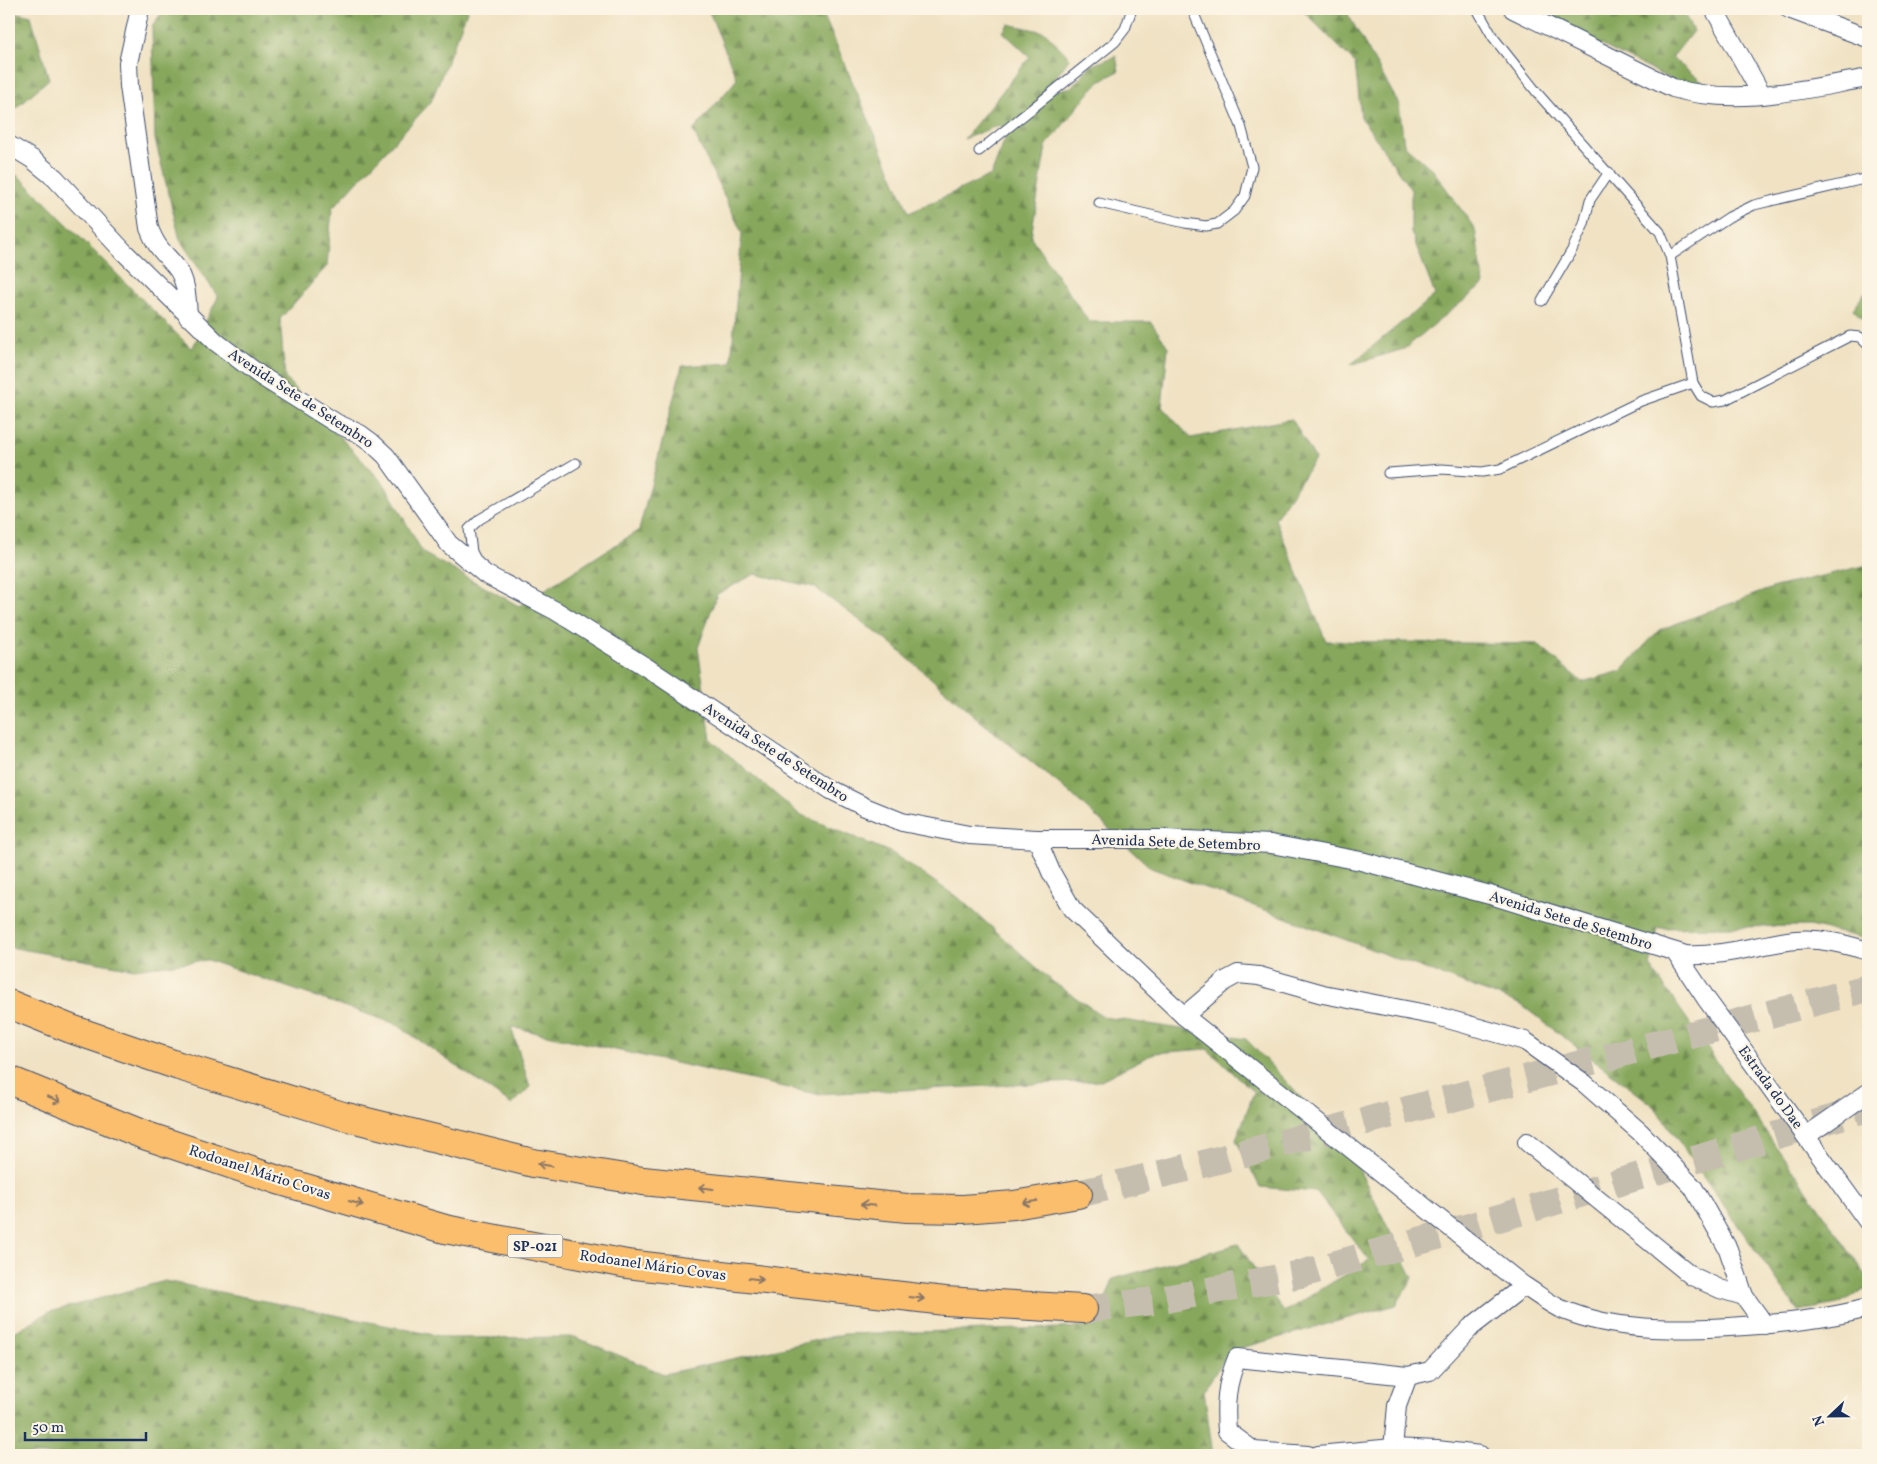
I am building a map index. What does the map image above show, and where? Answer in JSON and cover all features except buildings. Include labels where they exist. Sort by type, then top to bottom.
[{"type":"highway","points":[[9,1004],[71,1029],[179,1066],[343,1116],[533,1163],[644,1180],[907,1208],[963,1209],[1078,1194]]},
{"type":"highway","name":"Rodoanel Mário Covas","points":[[9,1080],[144,1135],[278,1180],[445,1229],[627,1264],[945,1301],[1083,1310]]},
{"type":"street","points":[[140,9],[128,63],[129,86],[149,228],[155,243],[165,257],[177,267],[183,280],[187,296],[188,317]]},
{"type":"street","points":[[1513,9],[1673,88],[1696,95],[1721,98],[1762,95],[1868,78]]},
{"type":"street","points":[[1714,9],[1762,95]]},
{"type":"street","points":[[1789,9],[1868,38]]},
{"type":"street","name":"Avenida Sete de Setembro","points":[[9,145],[55,178],[188,317],[216,342],[262,376],[336,423],[360,434],[386,456],[449,544],[485,574],[556,611],[831,790],[865,807],[902,822],[968,835],[1037,839],[1166,839],[1271,844],[1361,861],[1481,892],[1675,952],[1697,956],[1798,940],[1822,940],[1868,951]]},
{"type":"street","points":[[1037,839],[1051,872],[1072,909],[1184,1016],[1524,1286],[1562,1309],[1618,1326],[1678,1330],[1765,1325],[1828,1318],[1868,1308]]},
{"type":"street","name":"Estrada do Dae","points":[[1675,952],[1706,1000],[1868,1222]]},
{"type":"street","points":[[1184,1016],[1225,981],[1238,974],[1259,976],[1322,994],[1437,1016],[1525,1041],[1584,1083],[1640,1132],[1693,1187],[1728,1248],[1744,1296],[1765,1325]]},
{"type":"street","points":[[1806,1136],[1868,1093]]},
{"type":"street","points":[[1527,1142],[1692,1276],[1720,1289],[1744,1296]]},
{"type":"street","points":[[1308,1455],[1254,1451],[1227,1431],[1225,1397],[1230,1375],[1237,1358],[1408,1376],[1430,1371],[1472,1328],[1524,1286]]},
{"type":"street","points":[[1393,1448],[1397,1406],[1408,1376]]},
{"type":"street","points":[[1318,1455],[1393,1448],[1437,1450],[1480,1455]]},
{"type":"lane","points":[[979,151],[1115,42],[1125,29],[1132,9]]},
{"type":"lane","points":[[1099,203],[1206,226],[1217,224],[1234,211],[1245,196],[1252,167],[1241,126],[1192,9]]},
{"type":"lane","points":[[1477,9],[1493,37],[1523,75],[1660,232],[1670,256],[1693,383],[1701,396],[1712,402],[1725,400],[1850,336],[1860,337],[1868,346]]},
{"type":"lane","points":[[1542,301],[1572,250],[1584,224],[1590,200],[1609,172]]},
{"type":"lane","points":[[1670,256],[1729,217],[1754,206],[1868,178]]},
{"type":"lane","points":[[1388,473],[1442,469],[1482,472],[1500,468],[1522,460],[1641,401],[1693,383]]},
{"type":"lane","points":[[485,574],[472,552],[469,529],[480,518],[576,463]]},
{"type":"green space","points":[[164,9],[468,9],[431,102],[332,209],[327,266],[280,319],[285,378],[385,485],[423,553],[519,606],[639,530],[682,366],[731,363],[742,233],[693,131],[737,79],[708,9],[821,9],[909,213],[991,175],[1007,134],[999,125],[964,139],[1030,57],[1003,32],[1008,24],[1045,32],[1070,58],[1044,93],[1072,87],[1090,66],[1116,56],[1119,71],[1098,82],[1046,146],[1031,237],[1089,322],[1151,322],[1168,347],[1162,407],[1191,438],[1292,419],[1315,459],[1275,519],[1326,641],[1537,644],[1582,682],[1621,671],[1659,630],[1775,587],[1868,565],[1868,939],[1809,926],[1658,928],[1650,966],[1868,1278],[1868,1288],[1838,1304],[1798,1311],[1654,1106],[1520,1004],[1151,868],[1068,791],[985,725],[888,641],[814,587],[755,574],[717,594],[698,648],[711,740],[799,814],[892,853],[960,899],[1053,982],[1104,1017],[1246,1039],[1349,1149],[1413,1278],[1396,1305],[1230,1351],[1204,1390],[1213,1455],[9,1455],[9,1335],[49,1312],[165,1281],[449,1338],[575,1337],[664,1374],[844,1334],[1096,1327],[1113,1279],[1238,1244],[1284,1312],[1369,1260],[1316,1192],[1260,1187],[1236,1140],[1254,1092],[1207,1049],[1155,1053],[1099,1081],[816,1094],[511,1027],[530,1087],[512,1105],[396,1024],[207,960],[134,969],[9,947],[9,170],[23,180],[192,349],[218,297],[180,240],[155,139],[152,27]]},
{"type":"green space","points":[[1301,9],[1345,9],[1399,104],[1404,145],[1433,170],[1475,229],[1484,284],[1404,349],[1350,365],[1435,295],[1411,232],[1411,190],[1361,117],[1355,63]]},
{"type":"green space","points":[[1528,9],[1682,9],[1693,31],[1672,58],[1710,88],[1678,83]]},
{"type":"green space","points":[[9,11],[31,16],[49,79],[9,114]]},
{"type":"green space","points":[[1868,288],[1868,325],[1853,309]]},
{"type":"tunnel","points":[[1078,1194],[1203,1164],[1868,988]]},
{"type":"tunnel","points":[[1083,1309],[1154,1301],[1301,1274],[1469,1227],[1868,1108]]}]
